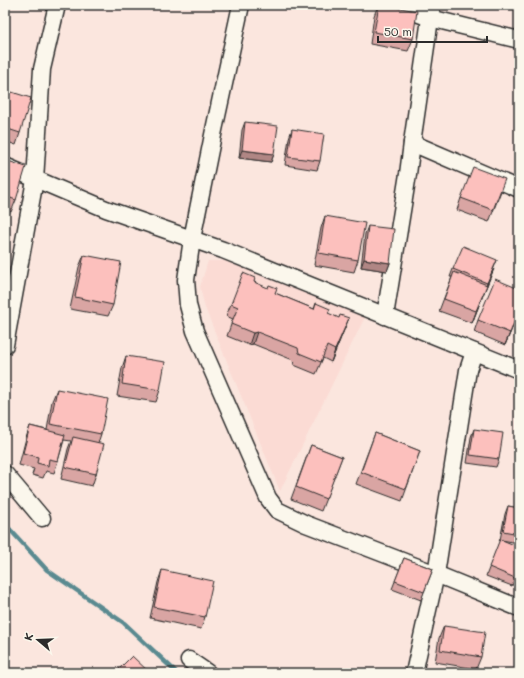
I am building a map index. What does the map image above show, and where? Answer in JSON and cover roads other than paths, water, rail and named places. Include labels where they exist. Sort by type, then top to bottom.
[{"type":"street","points":[[5,345],[35,180],[42,69],[57,5]]},
{"type":"street","points":[[241,5],[192,239],[186,280],[188,305],[195,331],[268,498],[278,510],[306,524],[519,608]]},
{"type":"street","points":[[395,5],[431,12],[519,40]]},
{"type":"street","points":[[384,316],[408,174],[431,12]]},
{"type":"street","points":[[412,143],[519,189]]},
{"type":"street","points":[[5,166],[106,209],[223,250],[519,370]]},
{"type":"street","points":[[414,673],[436,574],[468,370],[474,352]]},
{"type":"street","points":[[5,474],[42,518]]},
{"type":"street","points":[[189,660],[208,673]]},
{"type":"waterway","points":[[5,524],[47,570],[124,623],[177,673]]}]
